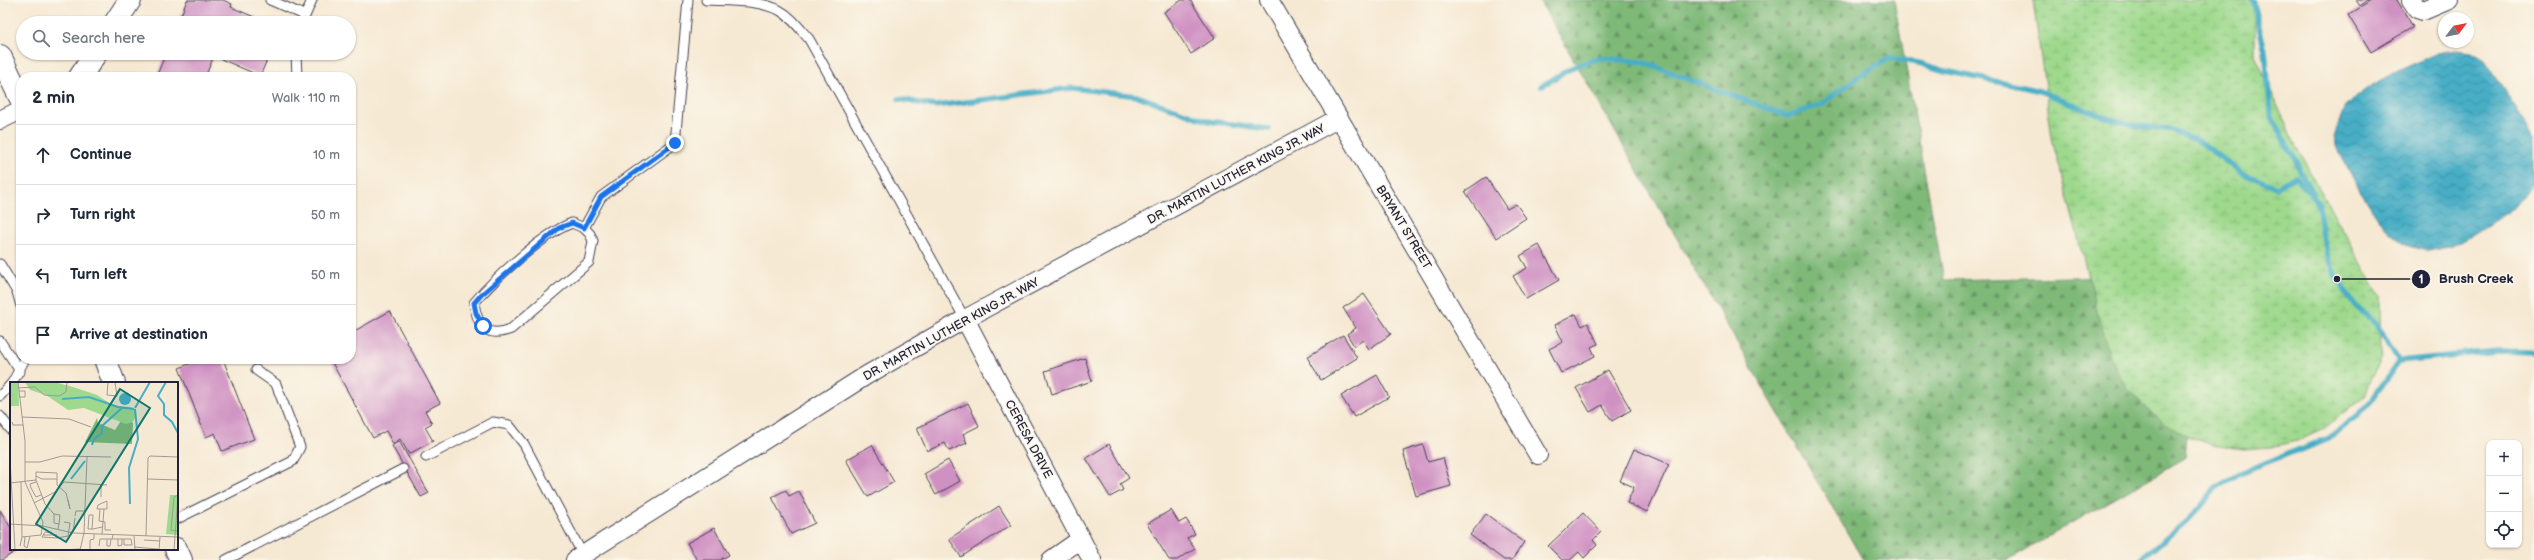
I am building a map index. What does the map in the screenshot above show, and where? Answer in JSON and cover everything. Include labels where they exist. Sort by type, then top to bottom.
[{"type":"main road","points":[[120,16],[130,0]]},
{"type":"main road","points":[[0,56],[16,89]]},
{"type":"main road","points":[[83,72],[91,60]]},
{"type":"main road","points":[[107,364],[114,382]]},
{"type":"main road","points":[[176,550],[181,560]]},
{"type":"street","name":"BRYANT STREET","points":[[1269,0],[1538,455]]},
{"type":"street","points":[[2412,0],[2417,9],[2423,11],[2449,0]]},
{"type":"street","points":[[0,120],[16,112]]},
{"type":"street","name":"DR. MARTIN LUTHER KING JR. WAY","points":[[579,558],[867,375],[965,319],[1339,118]]},
{"type":"street","name":"CERESA DRIVE","points":[[965,319],[1092,560]]},
{"type":"street","points":[[1051,560],[1081,539]]},
{"type":"lane","points":[[270,0],[298,16]]},
{"type":"lane","points":[[304,16],[312,0]]},
{"type":"lane","points":[[584,228],[601,197],[675,143],[688,0]]},
{"type":"lane","points":[[706,0],[748,2],[778,9],[794,22],[809,39],[965,319]]},
{"type":"lane","points":[[296,60],[297,72]]},
{"type":"lane","points":[[572,223],[584,228],[590,234],[593,241],[589,262],[511,329],[498,334],[489,332],[476,313],[474,303],[481,295],[559,228],[572,223]]},
{"type":"lane","points":[[0,264],[16,290]]},
{"type":"lane","points":[[0,341],[20,371]]},
{"type":"lane","points":[[13,382],[23,364]]},
{"type":"lane","points":[[178,518],[293,461],[300,447],[276,384],[256,370]]},
{"type":"lane","points":[[0,396],[10,386]]},
{"type":"lane","points":[[0,416],[10,429]]},
{"type":"lane","points":[[426,457],[493,422],[509,425],[524,444],[579,558]]},
{"type":"lane","points":[[226,560],[403,469]]},
{"type":"green space","points":[[1539,0],[1894,0],[1944,280],[2201,274],[2185,458],[2008,560],[1863,560]]},
{"type":"green space","points":[[2033,0],[2255,0],[2255,55],[2296,147],[2380,296],[2381,356],[2365,395],[2322,430],[2297,441],[2271,447],[2244,449],[2218,446],[2192,438],[2168,426],[2147,409],[2129,390],[2115,367],[2105,342],[2052,138]]},
{"type":"water","points":[[2455,50],[2472,52],[2485,60],[2525,122],[2534,138],[2534,183],[2514,208],[2452,246],[2428,251],[2406,245],[2388,231],[2361,193],[2336,146],[2335,133],[2345,106],[2378,81],[2437,53]]},
{"type":"building","points":[[187,0],[223,0],[232,4],[231,7],[252,16],[181,16]]},
{"type":"building","points":[[1182,0],[1190,0],[1215,38],[1191,54],[1164,12]]},
{"type":"building","points":[[2356,0],[2369,0],[2360,6]]},
{"type":"building","points":[[2373,0],[2397,0],[2413,27],[2371,52],[2348,15]]},
{"type":"building","points":[[163,60],[212,60],[207,72],[158,72]]},
{"type":"building","points":[[223,60],[267,60],[262,72],[251,72]]},
{"type":"building","points":[[1486,177],[1507,209],[1516,204],[1526,218],[1496,238],[1465,191]]},
{"type":"building","points":[[1539,245],[1559,280],[1526,299],[1513,276],[1527,268],[1520,256]]},
{"type":"building","points":[[1364,294],[1391,334],[1369,349],[1363,340],[1354,346],[1347,334],[1356,328],[1343,308]]},
{"type":"building","points":[[390,311],[440,403],[425,411],[432,423],[425,427],[433,441],[409,454],[400,439],[393,444],[386,431],[373,438],[333,364],[356,364],[356,330]]},
{"type":"building","points":[[1576,314],[1582,326],[1588,323],[1598,344],[1591,347],[1595,356],[1561,373],[1549,349],[1563,342],[1555,325]]},
{"type":"building","points":[[1343,335],[1357,358],[1321,380],[1307,357]]},
{"type":"building","points":[[1085,358],[1092,381],[1052,394],[1045,371]]},
{"type":"building","points":[[189,364],[225,364],[254,439],[222,451],[215,433],[206,437],[179,368]]},
{"type":"building","points":[[1608,370],[1631,410],[1612,421],[1602,405],[1590,412],[1576,388]]},
{"type":"building","points":[[1377,375],[1389,397],[1354,417],[1341,396]]},
{"type":"building","points":[[968,403],[979,426],[963,434],[967,443],[949,451],[945,443],[927,451],[917,428]]},
{"type":"building","points":[[399,441],[429,493],[421,497],[392,446]]},
{"type":"building","points":[[1109,444],[1129,478],[1120,484],[1123,490],[1110,497],[1086,458]]},
{"type":"building","points":[[872,445],[894,482],[868,497],[846,460]]},
{"type":"building","points":[[1423,445],[1428,462],[1443,458],[1451,486],[1416,496],[1403,451]]},
{"type":"building","points":[[1634,449],[1669,464],[1647,512],[1627,503],[1634,487],[1620,481]]},
{"type":"building","points":[[948,460],[960,481],[936,495],[924,474]]},
{"type":"building","points":[[786,490],[789,496],[799,491],[815,523],[791,534],[772,497]]},
{"type":"building","points":[[999,506],[1011,525],[961,557],[949,539]]},
{"type":"building","points":[[0,510],[10,526],[10,550],[17,550],[0,560]]},
{"type":"building","points":[[1171,510],[1179,523],[1186,519],[1195,534],[1187,538],[1195,549],[1177,560],[1169,560],[1147,524]]},
{"type":"building","points":[[1583,513],[1601,532],[1593,540],[1597,545],[1584,558],[1579,552],[1570,560],[1562,560],[1548,546]]},
{"type":"building","points":[[1486,514],[1524,542],[1512,560],[1504,560],[1470,535]]},
{"type":"building","points":[[714,528],[729,555],[720,560],[697,560],[687,543]]},
{"type":"waterway","points":[[2252,0],[2265,50],[2271,115],[2313,193]]},
{"type":"waterway","points":[[1541,86],[1575,66],[1600,58],[1642,62],[1787,116],[1820,105],[1858,77],[1890,58],[1919,63],[1945,71],[2037,90],[2113,120],[2139,126],[2167,129],[2202,143],[2241,173],[2277,187],[2296,176],[2319,204]]},
{"type":"waterway","points":[[899,99],[935,106],[1072,88],[1137,96],[1208,121],[1269,129]]},
{"type":"waterway","points":[[2318,202],[2323,237],[2329,260],[2337,279],[2354,304],[2376,323],[2399,361]]},
{"type":"waterway","points":[[2399,361],[2497,351],[2534,352]]},
{"type":"waterway","points":[[2140,560],[2189,519],[2217,487],[2240,473],[2328,438],[2354,419],[2371,401],[2399,361]]},
{"type":"place","name":"Brush Creek","points":[[2337,279]]},
{"type":"route","points":[[483,326],[479,321],[474,303],[481,295],[531,250],[559,228],[572,223],[584,228],[601,197],[646,162],[675,143]]}]
